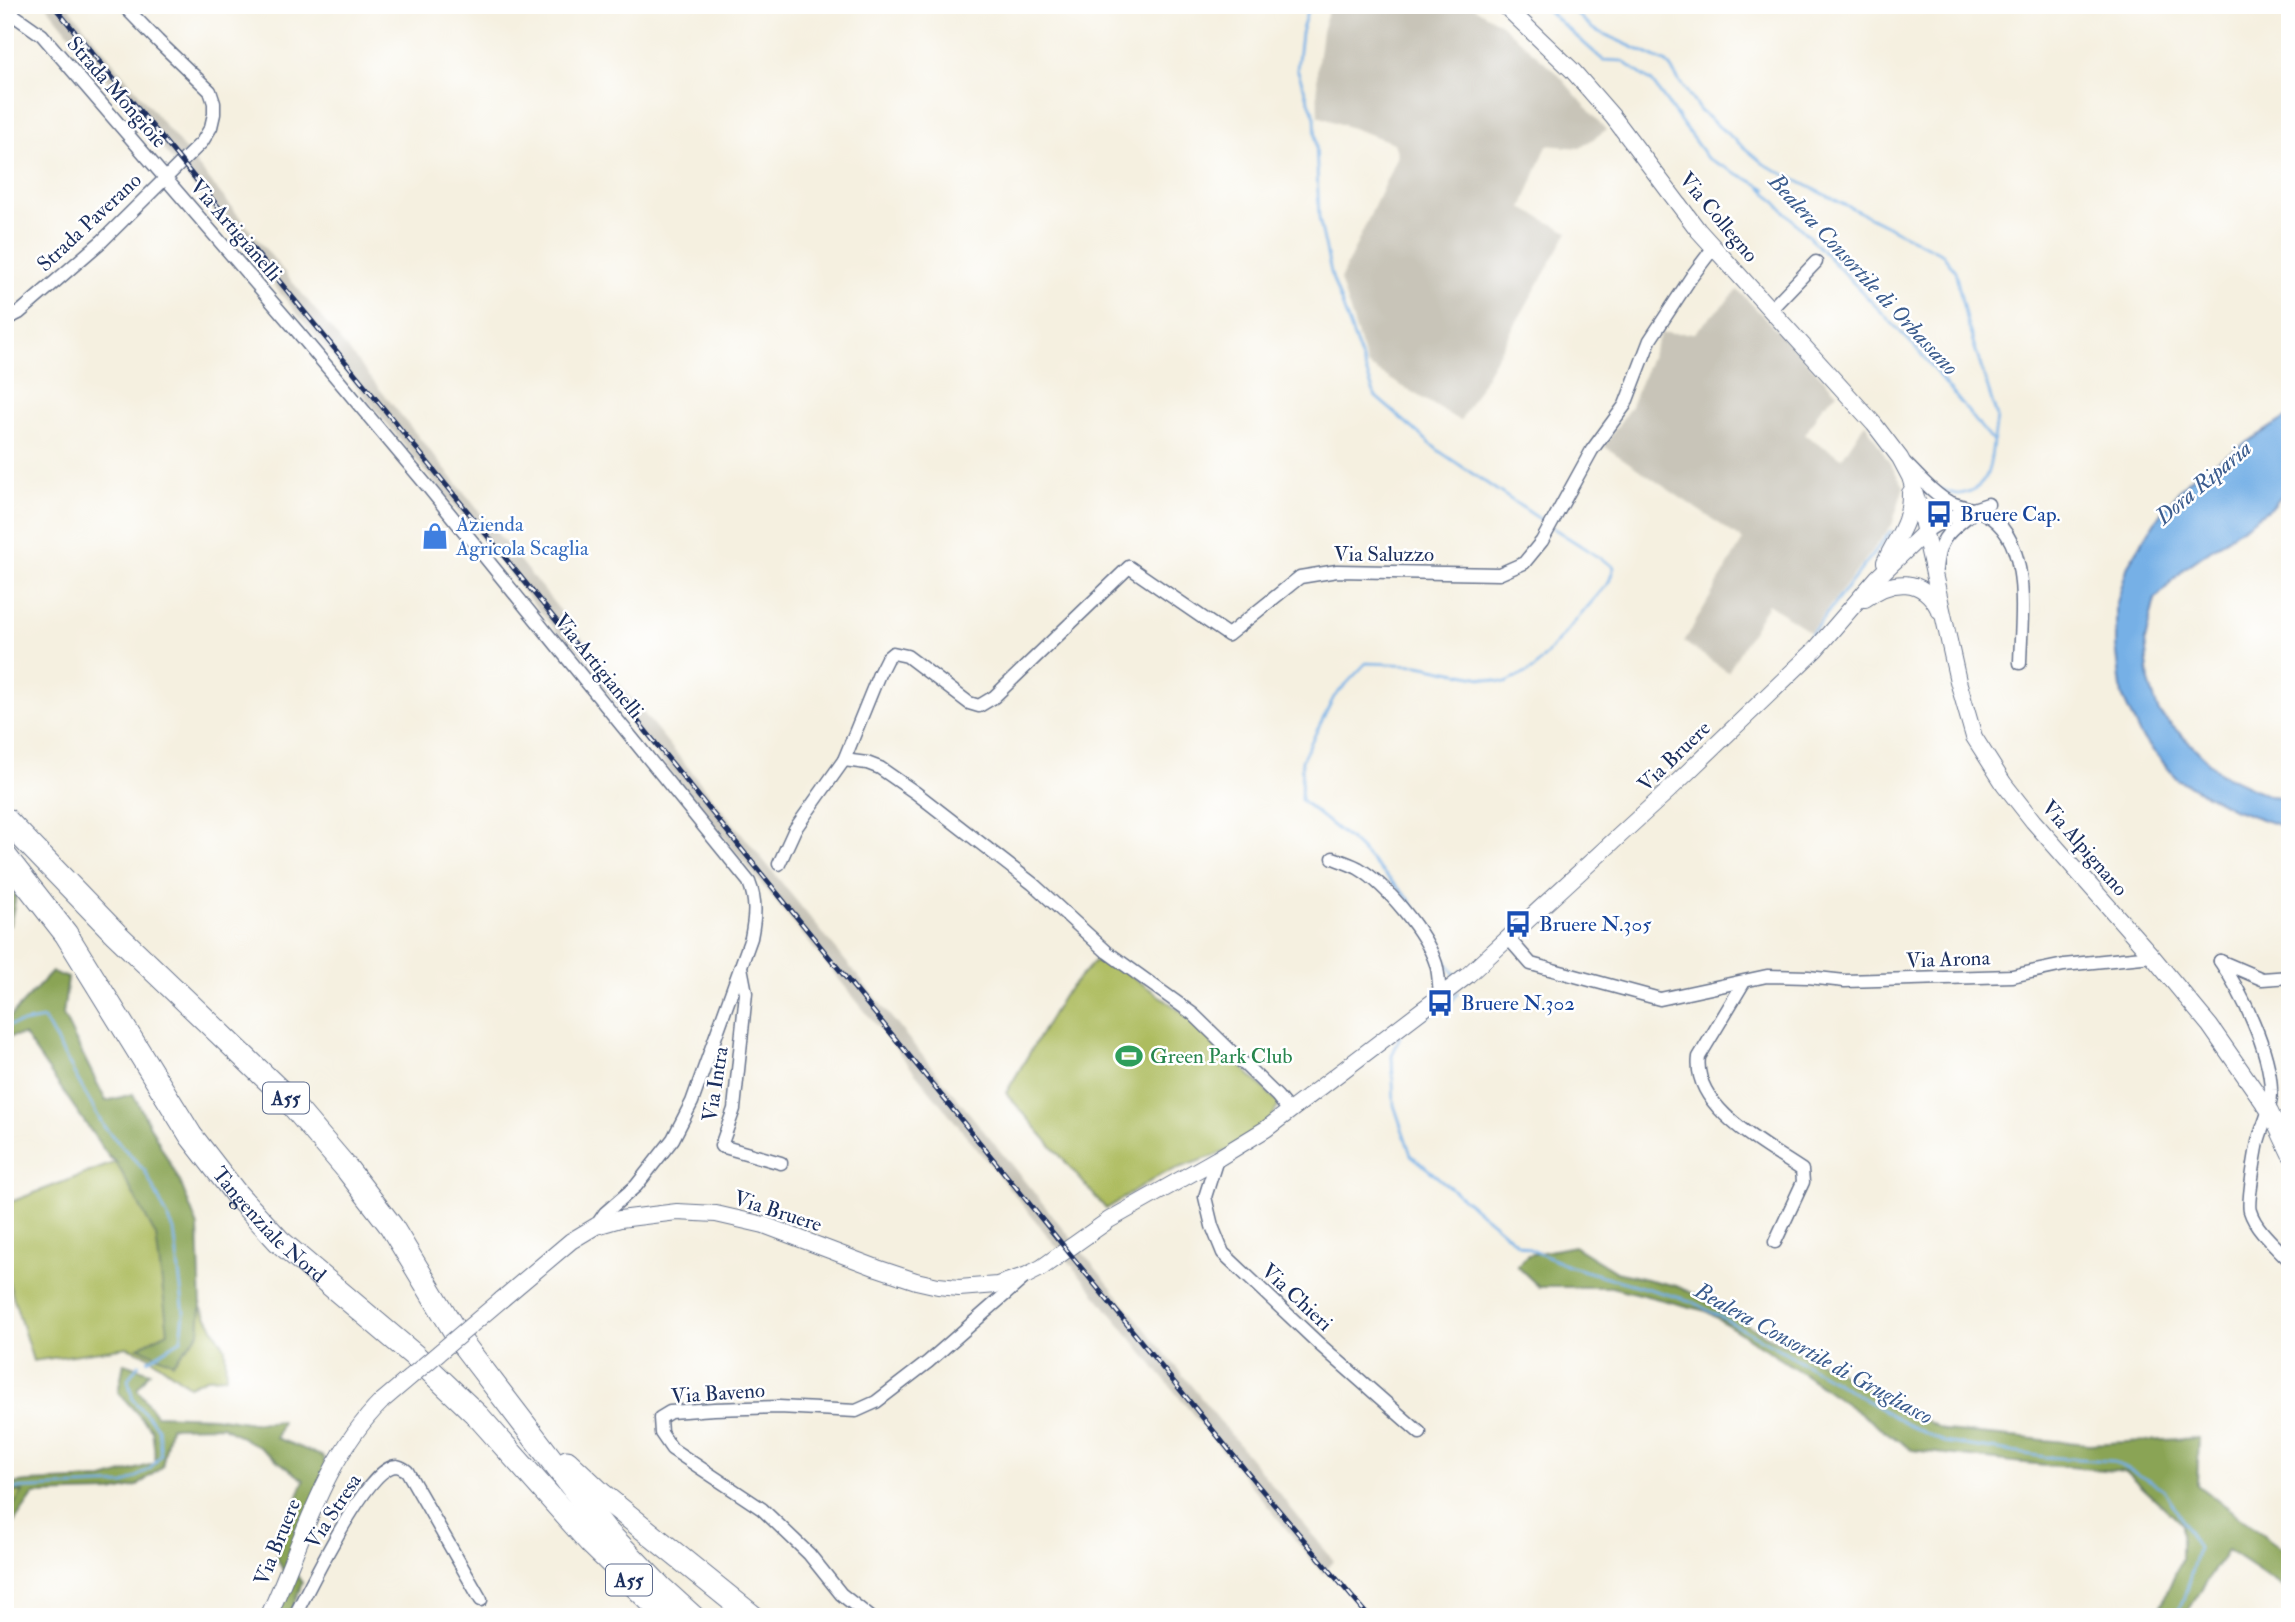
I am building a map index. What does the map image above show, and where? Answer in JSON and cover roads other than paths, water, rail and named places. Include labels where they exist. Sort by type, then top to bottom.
[{"type":"highway","name":"A55","points":[[5,819],[78,897],[284,1095],[391,1226],[462,1343],[606,1531],[693,1617]]},
{"type":"highway","name":"Tangenziale Nord","points":[[5,856],[66,934],[191,1136],[236,1194],[279,1241],[415,1356],[478,1416],[591,1543]]},
{"type":"highway","name":"A55","points":[[520,1417],[603,1495],[753,1617]]},
{"type":"highway","name":"A55","points":[[591,1543],[618,1581],[651,1617]]},
{"type":"highway","name":"A55","points":[[591,1543],[667,1617]]},
{"type":"street","name":"Strada Paverano","points":[[5,320],[19,313],[102,241],[207,135],[214,114],[210,90],[123,5]]},
{"type":"street","name":"Via Collegno","points":[[1495,5],[1508,9],[1573,71],[1614,117],[1698,230],[1874,424],[1900,458],[1946,500],[1985,514],[2002,528],[2013,544],[2021,578],[2020,663]]},
{"type":"street","name":"Strada Mongioie","points":[[5,9],[42,35],[166,177]]},
{"type":"street","name":"Via Artigianelli","points":[[166,177],[428,487],[749,882],[755,895],[756,911],[751,938],[692,1102],[673,1139],[636,1186],[605,1213],[596,1226]]},
{"type":"street","name":"Via Saluzzo","points":[[844,760],[879,674],[887,658],[893,653],[907,656],[969,703],[979,706],[994,697],[1129,566],[1228,635],[1300,578],[1337,571],[1499,574],[1524,563],[1550,526],[1592,450],[1625,405],[1650,340],[1714,247]]},
{"type":"street","points":[[1770,310],[1816,262]]},
{"type":"street","name":"Via Collegno","points":[[1900,458],[1910,477],[1924,533]]},
{"type":"street","points":[[1878,577],[1906,523],[1910,477]]},
{"type":"street","points":[[1924,533],[1950,517],[1988,504]]},
{"type":"street","points":[[1935,579],[1938,549],[1945,536],[1974,511]]},
{"type":"street","name":"Via Bruere","points":[[268,1617],[326,1478],[355,1430],[382,1401],[571,1241],[596,1226],[620,1219],[677,1212],[716,1214],[764,1225],[877,1268],[938,1286],[984,1287],[1010,1282],[1041,1268],[1109,1220],[1217,1159],[1290,1111],[1468,975],[1815,649],[1878,577],[1924,533]]},
{"type":"street","name":"Via Alpignano","points":[[1924,533],[1958,681],[1974,737],[2004,784],[2033,821],[2210,1026],[2270,1112],[2290,1154]]},
{"type":"street","points":[[1849,611],[1875,591],[1893,584],[1907,583],[1927,593],[1944,619]]},
{"type":"street","points":[[779,864],[794,829],[844,760],[880,768],[1032,884],[1107,953],[1193,1014],[1290,1111]]},
{"type":"street","points":[[1333,858],[1356,867],[1374,879],[1424,939],[1437,965],[1440,997]]},
{"type":"street","name":"Via Arona","points":[[1509,939],[1531,964],[1660,999],[1767,976],[1845,981],[2012,976],[2064,965],[2152,956]]},
{"type":"street","points":[[2290,977],[2262,979],[2220,961],[2257,1031],[2272,1088],[2270,1112],[2258,1142],[2248,1208],[2258,1226],[2290,1261]]},
{"type":"street","name":"Via Intra","points":[[741,966],[746,993],[734,1109],[721,1146],[781,1163]]},
{"type":"street","points":[[1744,982],[1699,1057],[1698,1070],[1708,1094],[1733,1124],[1802,1170],[1803,1182],[1775,1242]]},
{"type":"street","name":"Via Chieri","points":[[1217,1159],[1205,1198],[1223,1253],[1319,1344],[1420,1433]]},
{"type":"street","name":"Via Baveno","points":[[870,1617],[841,1594],[809,1554],[762,1509],[672,1448],[661,1433],[660,1418],[670,1412],[715,1409],[856,1411],[876,1402],[928,1362],[1027,1275]]},
{"type":"street","name":"Via Stresa","points":[[294,1617],[362,1495],[388,1469],[398,1466],[407,1471],[481,1600]]},
{"type":"water","name":"Dora Riparia","points":[[2290,415],[2290,484],[2273,506],[2185,568],[2155,599],[2145,640],[2149,682],[2159,713],[2220,773],[2269,796],[2290,798],[2290,829],[2233,809],[2177,779],[2140,735],[2122,696],[2116,645],[2116,606],[2128,565],[2158,517],[2188,480]]},
{"type":"waterway","name":"Bealera Consortile di Grugliasco","points":[[1309,5],[1301,33],[1297,69],[1315,117],[1319,218],[1332,277],[1375,396],[1439,451],[1547,524]]},
{"type":"waterway","name":"Bealera Consortile di Orbassano","points":[[1541,5],[1603,60],[1622,61],[1652,82],[1707,158],[1767,189],[1762,188],[1916,348],[1993,442],[1991,460],[1983,482],[1960,494],[1939,489]]},
{"type":"waterway","points":[[1567,5],[1593,29],[1667,63],[1700,111],[1764,164],[1943,254],[1955,271],[1967,323],[1997,417],[1994,440]]},
{"type":"waterway","name":"Bealera Consortile di Grugliasco","points":[[1456,977],[1409,899],[1355,844],[1301,800],[1302,760],[1334,697],[1366,663],[1419,665],[1506,683],[1534,669],[1609,582],[1614,567],[1553,528]]},
{"type":"waterway","name":"Bealera Consortile di Orbassano","points":[[1809,644],[1811,634],[1891,531]]},
{"type":"waterway","name":"Bealera Consortile di Grugliasco","points":[[1422,1019],[1448,1006],[1458,993]]},
{"type":"waterway","points":[[5,1026],[44,1019],[104,1127],[145,1171],[174,1230],[184,1314],[181,1340],[148,1360]]},
{"type":"waterway","name":"Bealera Consortile di Grugliasco","points":[[1400,1036],[1392,1056],[1394,1105],[1411,1155],[1518,1244],[1568,1266],[1691,1301],[1783,1351],[1908,1425],[1944,1442],[2045,1457],[2112,1461],[2164,1489],[2198,1548],[2183,1601],[2175,1617]]},
{"type":"waterway","points":[[5,1489],[125,1484],[150,1469],[161,1455],[158,1428],[133,1400],[128,1379],[139,1364]]},
{"type":"railway","points":[[53,5],[1255,1482],[1369,1617]]},
{"type":"place","name":"Bruere Cap.","points":[[1939,514]]},
{"type":"place","name":"Azienda Agricola Scaglia","points":[[435,536]]},
{"type":"place","name":"Bruere N.305","points":[[1518,924]]},
{"type":"place","name":"Bruere N.302","points":[[1440,1003]]},
{"type":"place","name":"Green Park Club","points":[[1129,1056]]}]
